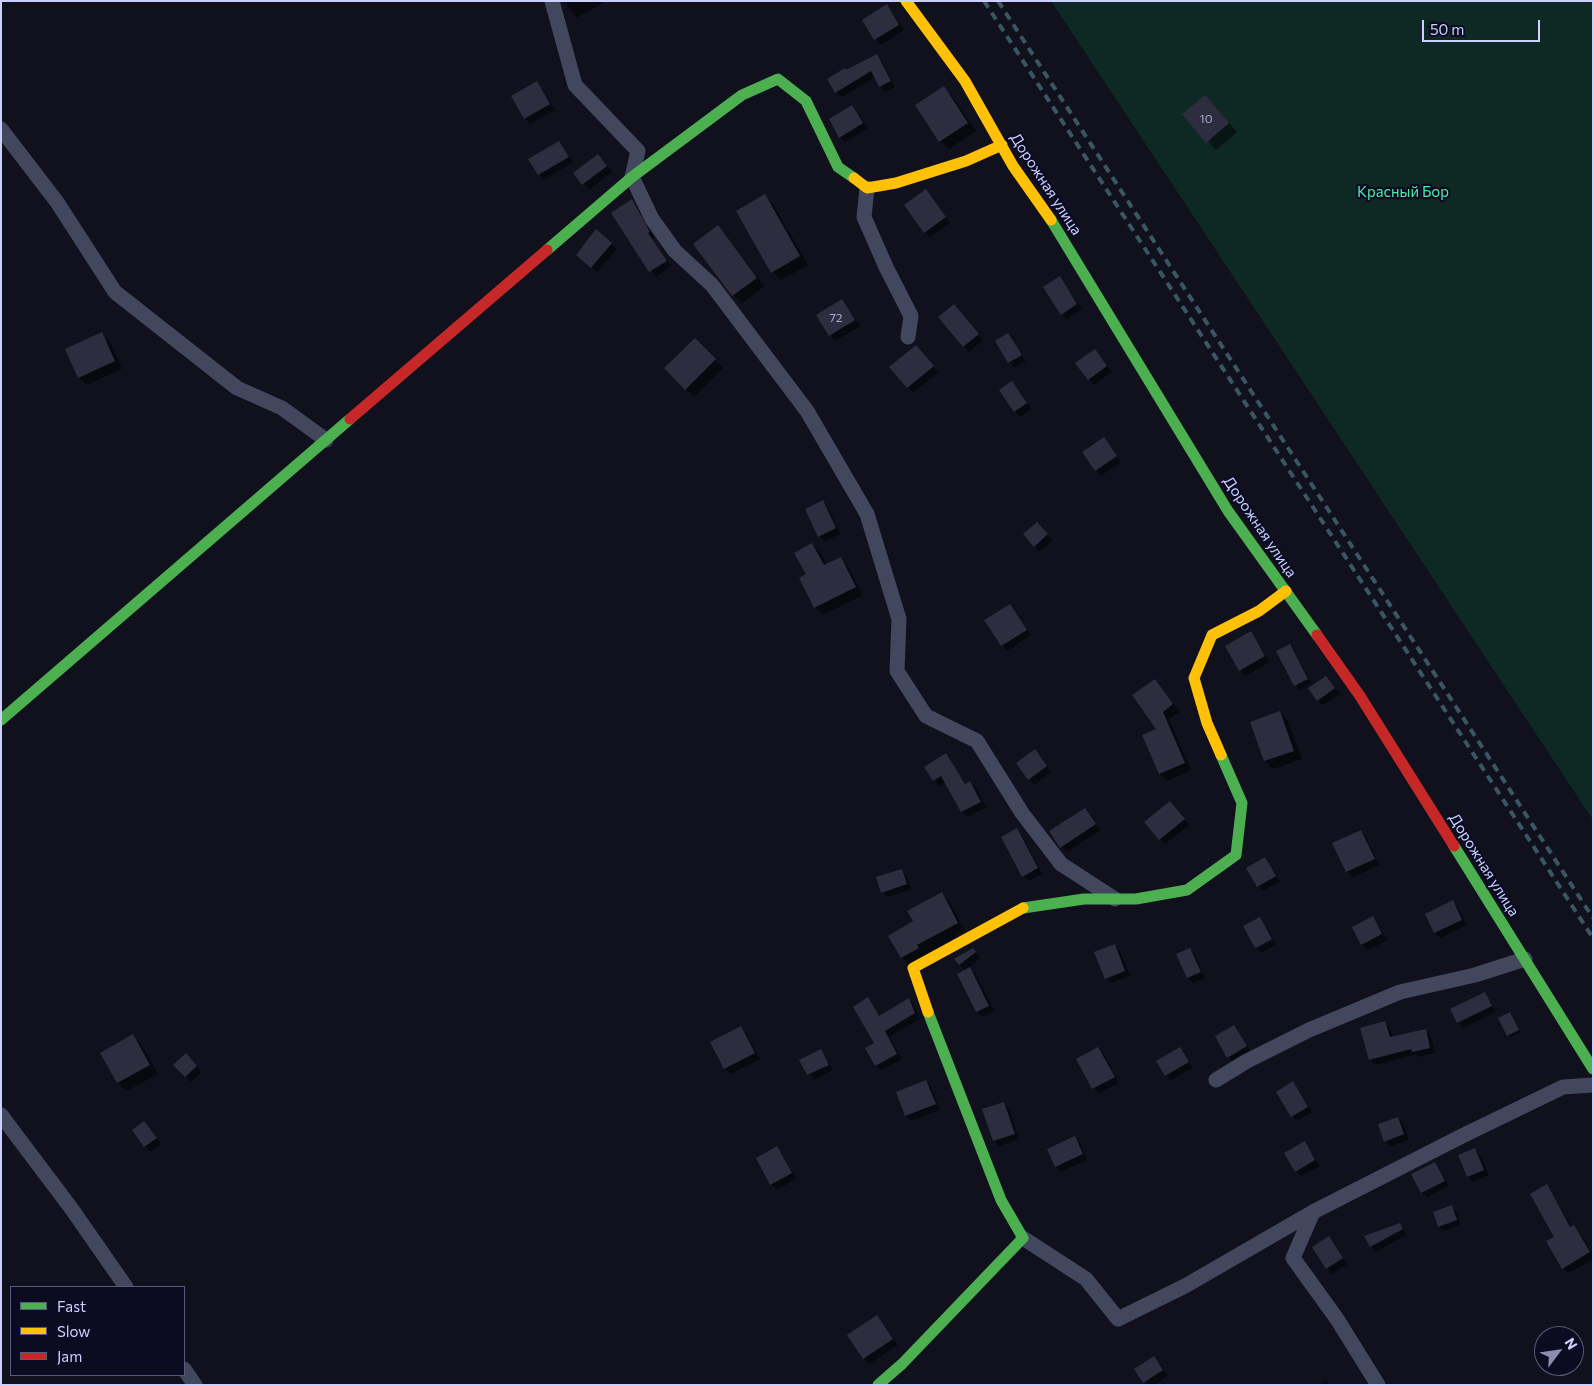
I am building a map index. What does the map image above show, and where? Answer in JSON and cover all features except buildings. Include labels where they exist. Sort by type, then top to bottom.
[{"type":"street","points":[[552,1],[575,85],[638,151],[632,177],[652,219],[675,251],[712,285],[808,411],[867,514],[899,619],[897,671],[926,716],[976,741],[1022,813],[1061,864],[1115,899]]},
{"type":"street","name":"Дорожная улица","points":[[906,1],[965,81],[1013,166],[1065,239],[1228,511],[1360,696],[1593,1069]]},
{"type":"street","points":[[1,720],[632,177],[742,95],[778,79],[806,101],[838,167],[868,188],[896,183],[966,161],[1002,145]]},
{"type":"street","points":[[1,128],[57,202],[115,292],[237,388],[282,408],[326,440]]},
{"type":"street","points":[[868,188],[864,217],[886,267],[911,316],[908,337]]},
{"type":"street","points":[[1286,591],[1259,610],[1212,635],[1194,678],[1207,722],[1242,803],[1236,855],[1187,890],[1136,898],[1084,899],[1018,909],[913,968],[939,1046],[1001,1200],[1024,1238],[1086,1279],[1118,1319],[1185,1286],[1313,1212],[1563,1087],[1593,1085]]},
{"type":"street","points":[[1216,1080],[1247,1061],[1310,1030],[1400,992],[1475,975],[1525,959]]},
{"type":"street","points":[[1,1116],[71,1208],[125,1286]]},
{"type":"street","points":[[1313,1212],[1293,1258],[1337,1319],[1378,1385]]},
{"type":"street","points":[[878,1385],[902,1364],[1024,1238]]},
{"type":"street","points":[[185,1370],[195,1385]]},
{"type":"green space","name":"Красный Бор","points":[[1051,1],[1593,1],[1593,820]]},
{"type":"railway","points":[[984,1],[1593,938]]},
{"type":"railway","points":[[998,1],[1593,918]]},
{"type":"traffic: fast","points":[[547,250],[632,177],[742,95],[778,79],[806,101],[838,167],[854,178]]},
{"type":"traffic: fast","points":[[1051,220],[1228,511],[1317,635]]},
{"type":"traffic: fast","points":[[1,720],[350,419]]},
{"type":"traffic: fast","points":[[1023,908],[1084,899],[1136,899],[1187,890],[1236,855],[1242,803],[1221,755]]},
{"type":"traffic: fast","points":[[1454,846],[1593,1069]]},
{"type":"traffic: fast","points":[[878,1385],[902,1364],[1023,1238],[1001,1200],[928,1012]]},
{"type":"traffic: slow","points":[[906,1],[965,81],[1013,166],[1051,220]]},
{"type":"traffic: slow","points":[[854,178],[867,188],[896,183],[966,161],[1002,145]]},
{"type":"traffic: slow","points":[[1221,755],[1207,723],[1194,678],[1212,635],[1259,611],[1286,591]]},
{"type":"traffic: slow","points":[[928,1012],[913,968],[1023,908]]},
{"type":"traffic: jam","points":[[350,419],[547,250]]},
{"type":"traffic: jam","points":[[1317,635],[1360,696],[1454,846]]}]
